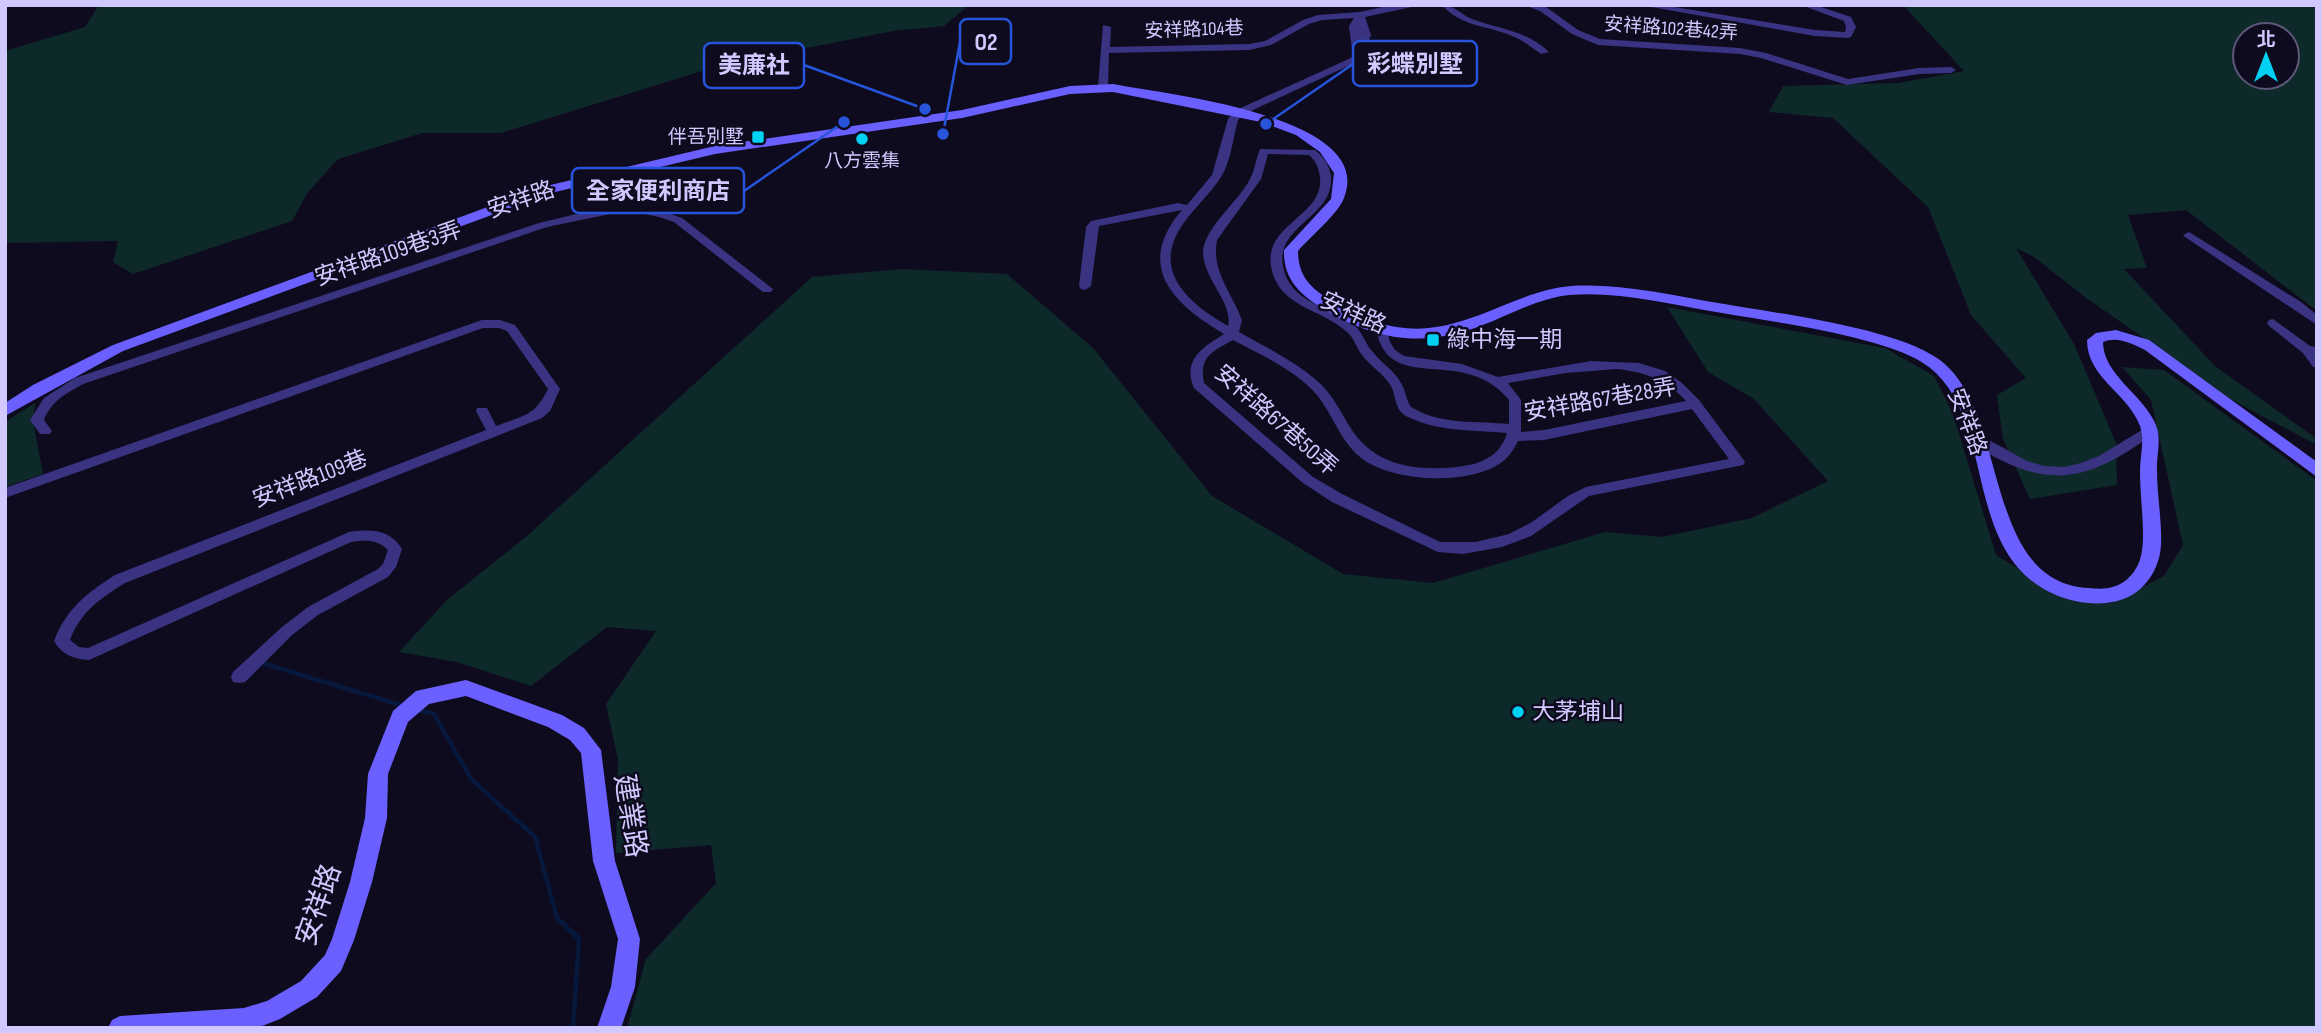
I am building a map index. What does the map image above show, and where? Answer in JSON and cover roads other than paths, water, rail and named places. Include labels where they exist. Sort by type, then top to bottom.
[{"type":"street","name":"安祥路104巷","points":[[1106,50],[1249,47],[1268,43],[1306,22],[1321,17],[1360,15],[1417,5]]},
{"type":"street","points":[[1447,5],[1464,20],[1519,35],[1544,52]]},
{"type":"street","name":"安祥路102巷42弄","points":[[1528,5],[1543,9],[1575,32],[1598,42],[1740,51],[1762,55],[1847,82],[1919,71],[1951,70]]},
{"type":"street","points":[[1644,5],[1815,33],[1848,35],[1851,27],[1849,19],[1805,5]]},
{"type":"street","points":[[1360,15],[1377,23]]},
{"type":"street","points":[[1360,15],[1366,35],[1359,58],[1238,113],[1233,119],[1219,173],[1174,225],[1167,251],[1167,277],[1191,308],[1232,335],[1287,364],[1323,393],[1337,418],[1366,456],[1404,472],[1446,474],[1486,466],[1507,451],[1514,433],[1515,400],[1497,381],[1460,367],[1428,366],[1403,360],[1386,347],[1382,340],[1382,328]]},
{"type":"street","points":[[1103,87],[1107,27]]},
{"type":"street","name":"安祥路","points":[[5,411],[39,388],[118,348],[547,190],[715,149],[911,122],[1012,104],[1070,90],[1103,87],[1238,113],[1300,132],[1325,149],[1337,163],[1341,183],[1337,200],[1291,250],[1290,268],[1294,278],[1318,299],[1338,312],[1382,328],[1412,335],[1428,335],[1455,328],[1532,298],[1590,290],[1660,298],[1817,326],[1885,341],[1933,362],[1948,374],[1967,410],[2000,518],[2024,565],[2049,583],[2068,592],[2113,595],[2126,590],[2140,578],[2149,565],[2152,547],[2148,465],[2150,430]]},
{"type":"street","name":"安祥路67巷28弄","points":[[1232,335],[1236,320],[1211,269],[1209,247],[1212,240],[1256,179],[1264,151],[1311,152],[1320,160],[1325,170],[1326,190],[1322,200],[1282,239],[1276,254],[1277,267],[1286,287],[1302,303],[1349,328],[1358,336],[1365,351],[1396,384],[1402,407],[1410,413],[1434,420],[1544,435],[1694,404]]},
{"type":"street","points":[[1085,286],[1092,227],[1096,223],[1178,206],[1187,208]]},
{"type":"street","name":"安祥路109巷3弄","points":[[45,431],[37,420],[41,407],[51,397],[79,381],[574,216],[633,210],[666,215],[678,220],[767,289]]},
{"type":"street","points":[[2189,235],[2297,305],[2317,321]]},
{"type":"street","points":[[2273,323],[2312,350],[2317,364]]},
{"type":"street","name":"安祥路109巷","points":[[5,492],[482,324],[500,324],[516,334],[554,389],[545,408],[537,415],[120,579],[87,601],[67,623],[62,641],[67,648],[79,654],[89,654],[349,537],[374,534],[391,542],[395,549],[389,567],[383,573],[304,618],[239,677]]},
{"type":"street","name":"安祥路67巷50弄","points":[[1232,335],[1199,356],[1194,369],[1198,384],[1308,480],[1337,498],[1438,547],[1456,550],[1479,547],[1521,534],[1535,527],[1568,501],[1586,492],[1738,462],[1694,404]]},
{"type":"street","points":[[1975,438],[2003,457],[2031,468],[2063,474],[2090,466],[2125,449],[2150,430],[2137,405],[2096,356],[2095,340],[2100,337],[2124,336],[2150,347],[2317,471]]},
{"type":"street","points":[[1497,381],[1604,365],[1629,365],[1646,367],[1663,375],[1678,385],[1694,404]]},
{"type":"street","points":[[482,411],[493,432]]},
{"type":"street","name":"安祥路","points":[[120,1028],[244,1020],[272,1011],[309,989],[333,963],[343,940],[361,883],[376,818],[378,774],[400,717],[423,697],[466,688]]},
{"type":"street","name":"建業路","points":[[466,688],[555,721],[577,734],[591,750],[604,861],[629,939],[623,987],[609,1028]]},
{"type":"waterway","points":[[265,664],[404,706]]},
{"type":"waterway","points":[[418,710],[434,714],[471,779],[535,837],[557,918],[579,939],[573,1028]]},
{"type":"place","name":"美廉社","points":[[925,109]]},
{"type":"place","name":"全家便利商店","points":[[844,122]]},
{"type":"place","name":"彩蝶別墅","points":[[1266,124]]},
{"type":"place","name":"O2","points":[[943,134]]},
{"type":"place","name":"伴吾別墅","points":[[758,137]]},
{"type":"place","name":"八方雲集","points":[[862,139]]},
{"type":"place","name":"綠中海一期","points":[[1433,340]]},
{"type":"place","name":"大茅埔山","points":[[1518,712]]}]
